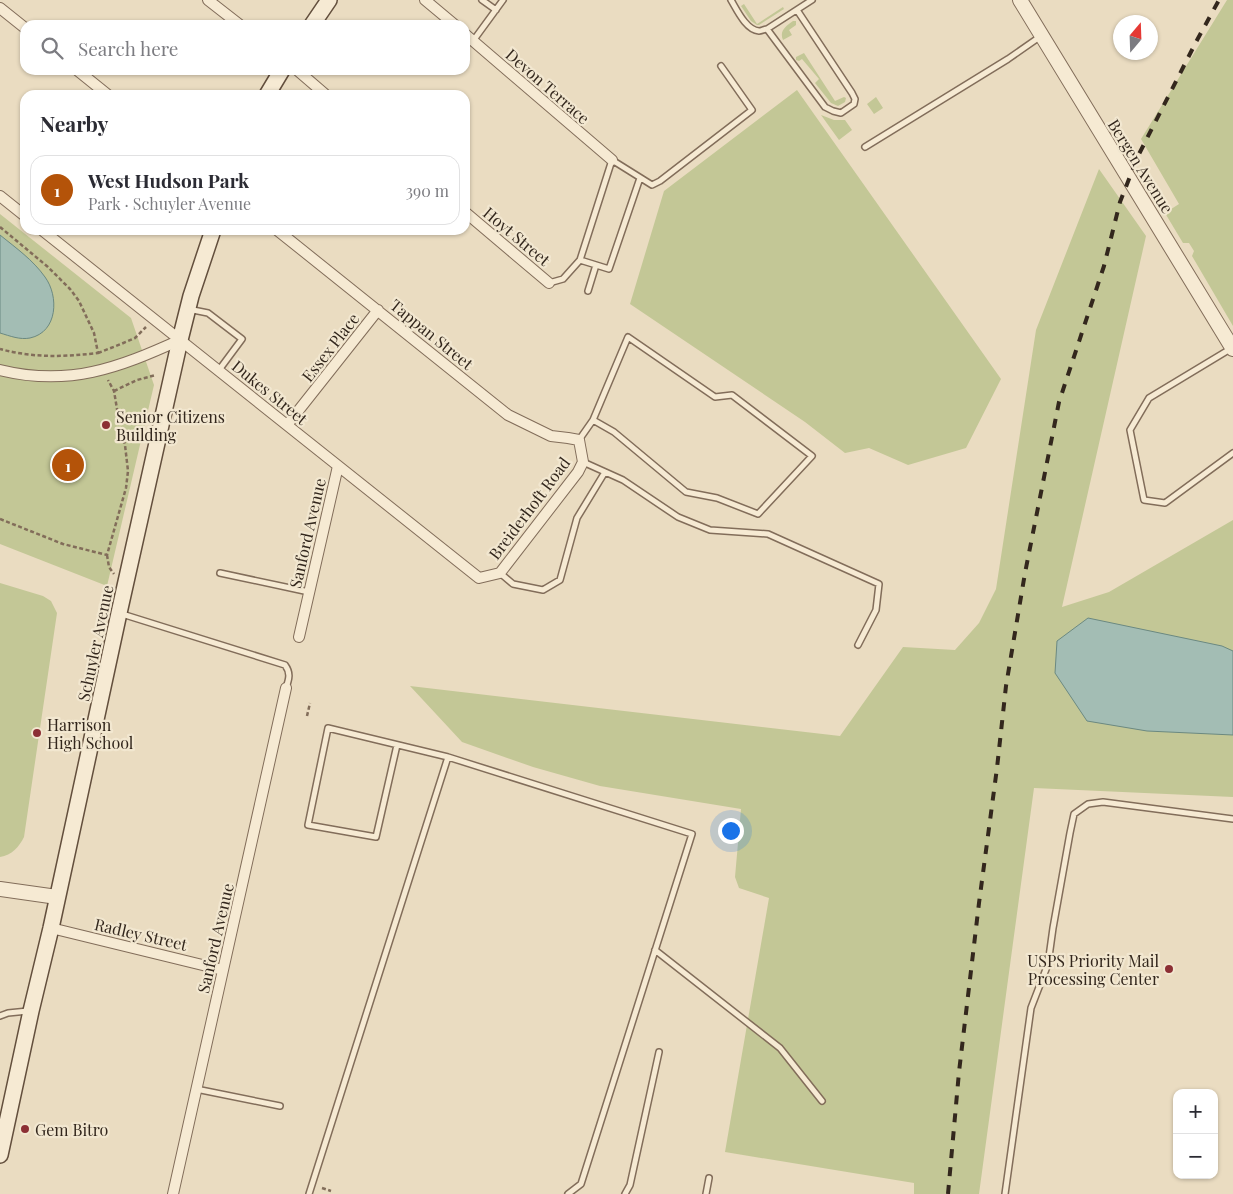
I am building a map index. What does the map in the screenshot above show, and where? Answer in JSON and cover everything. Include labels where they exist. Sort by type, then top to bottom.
[{"type":"main road","points":[[315,20],[329,0]]},
{"type":"main road","points":[[270,90],[279,75]]},
{"type":"main road","name":"Schuyler Avenue","points":[[0,1155],[180,340],[196,280],[211,235]]},
{"type":"street","points":[[208,0],[234,20]]},
{"type":"street","points":[[425,0],[448,20]]},
{"type":"street","name":"Bergen Avenue","points":[[1020,0],[1233,349]]},
{"type":"street","points":[[0,8],[20,24]]},
{"type":"street","name":"Devon Terrace","points":[[470,38],[612,160]]},
{"type":"street","points":[[83,75],[102,90]]},
{"type":"street","points":[[303,75],[320,90]]},
{"type":"street","points":[[0,196],[20,212]]},
{"type":"street","name":"Hoyt Street","points":[[470,216],[549,283]]},
{"type":"street","name":"Dukes Street","points":[[48,235],[479,578]]},
{"type":"street","name":"Tappan Street","points":[[283,235],[508,415],[551,436],[579,440]]},
{"type":"street","name":"Essex Place","points":[[287,425],[378,310]]},
{"type":"street","points":[[0,370],[18,374],[47,376],[87,373],[129,362],[180,340]]},
{"type":"street","name":"Breiderhoft Road","points":[[479,578],[500,573],[578,472],[583,462],[579,440]]},
{"type":"street","name":"Sanford Avenue","points":[[299,637],[338,466]]},
{"type":"street","name":"Sanford Avenue","points":[[173,1194],[286,688]]},
{"type":"street","points":[[0,888],[57,897]]},
{"type":"street","name":"Radley Street","points":[[51,928],[223,970]]},
{"type":"lane","points":[[482,0],[496,10]]},
{"type":"lane","points":[[470,36],[496,10],[503,0]]},
{"type":"lane","points":[[731,0],[746,24],[760,31],[767,29],[812,0]]},
{"type":"lane","points":[[767,29],[825,107],[840,113],[848,108],[854,104],[852,93],[797,10]]},
{"type":"lane","points":[[865,147],[1008,59],[1041,36]]},
{"type":"lane","points":[[549,283],[564,279],[580,260],[612,160],[652,185],[660,181],[752,110],[721,66]]},
{"type":"lane","points":[[580,260],[609,269],[640,178]]},
{"type":"lane","points":[[588,291],[596,265]]},
{"type":"lane","points":[[188,309],[208,313],[242,339],[218,370]]},
{"type":"lane","points":[[579,440],[593,420],[628,338],[715,397],[732,395],[812,456],[758,514],[717,498],[686,492],[614,432],[593,420]]},
{"type":"lane","points":[[1233,349],[1149,398],[1130,430],[1144,500],[1165,503],[1233,453]]},
{"type":"lane","points":[[583,462],[623,480],[678,517],[702,527],[710,530],[768,534],[879,584],[876,610],[858,645]]},
{"type":"lane","points":[[500,573],[513,584],[543,590],[560,580],[577,518],[605,472]]},
{"type":"lane","points":[[220,573],[309,592]]},
{"type":"lane","points":[[119,613],[285,664],[289,670],[286,688]]},
{"type":"lane","points":[[398,745],[376,837],[308,825],[328,728],[448,757],[692,834],[581,1184],[568,1194]]},
{"type":"lane","points":[[310,1194],[448,757]]},
{"type":"lane","points":[[1005,1194],[1031,1008],[1048,964],[1074,814],[1088,804],[1103,802],[1233,819]]},
{"type":"lane","points":[[655,950],[780,1048],[822,1101]]},
{"type":"lane","points":[[0,1016],[8,1013],[31,1011]]},
{"type":"lane","points":[[625,1194],[630,1185],[659,1052]]},
{"type":"lane","points":[[196,1089],[280,1106]]},
{"type":"lane","points":[[706,1194],[708,1178]]},
{"type":"path","points":[[0,228],[48,267],[79,301],[94,333],[98,353]]},
{"type":"path","points":[[0,349],[33,356],[98,353],[135,338],[147,326]]},
{"type":"path","points":[[114,392],[136,380],[156,375]]},
{"type":"path","points":[[0,519],[63,544],[107,554],[126,488],[128,470],[114,392],[108,378]]},
{"type":"path","points":[[307,716],[310,703]]},
{"type":"path","points":[[322,1188],[331,1191]]},
{"type":"green space","points":[[1227,0],[1233,0],[1233,326],[1192,256],[1194,251],[1189,243],[1183,243],[1165,213],[1179,204],[1141,139]]},
{"type":"green space","points":[[744,4],[757,24],[783,7],[784,9],[757,25],[751,21],[741,6]]},
{"type":"green space","points":[[793,21],[796,21],[796,25],[789,30],[792,35],[783,40],[783,31]]},
{"type":"green space","points":[[804,53],[835,101],[844,97],[846,98],[845,102],[838,106],[831,103],[815,83],[819,79],[802,59],[796,60],[796,57]]},
{"type":"green space","points":[[797,90],[1001,379],[966,448],[908,465],[869,448],[845,453],[805,422],[630,304],[664,191]]},
{"type":"green space","points":[[876,97],[883,108],[874,114],[867,104]]},
{"type":"green space","points":[[821,115],[834,120],[845,120],[852,130],[839,140]]},
{"type":"green space","points":[[1099,169],[1146,236],[1062,607],[1109,592],[1233,520],[1233,797],[1034,788],[979,1194],[914,1194],[914,1183],[725,1152],[769,898],[739,888],[735,877],[741,809],[600,786],[533,767],[462,742],[410,686],[840,736],[903,647],[955,650],[979,623],[996,589],[1036,330]]},
{"type":"green space","points":[[0,214],[20,230],[20,235],[26,235],[131,318],[154,385],[107,586],[0,544]]},
{"type":"green space","points":[[0,583],[43,596],[51,601],[57,613],[24,837],[15,850],[0,857]]},
{"type":"water","points":[[0,235],[35,265],[50,285],[54,303],[51,321],[46,329],[30,338],[19,338],[0,333]]},
{"type":"water","points":[[1088,618],[1222,646],[1233,651],[1233,735],[1147,731],[1087,721],[1055,673],[1057,641]]},
{"type":"railway","points":[[948,1194],[959,1072],[1006,686],[1025,573],[1059,402],[1104,266],[1120,202],[1138,156],[1219,0]]},
{"type":"place","name":"Senior Citizens Building","points":[[106,425]]},
{"type":"place","name":"West Hudson Park","points":[[68,465]]},
{"type":"place","name":"Harrison High School","points":[[37,733]]},
{"type":"place","name":"USPS Priority Mail Processing Center","points":[[1169,969]]},
{"type":"place","name":"Gem Bitro","points":[[25,1129]]}]
